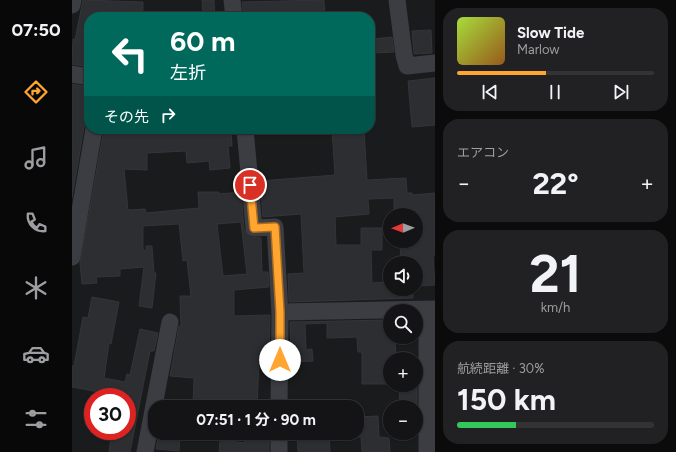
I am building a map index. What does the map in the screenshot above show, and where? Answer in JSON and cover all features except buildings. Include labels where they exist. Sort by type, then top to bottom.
[{"type":"street","points":[[72,0],[72,5]]},
{"type":"street","points":[[232,0],[233,12]]},
{"type":"street","points":[[397,0],[404,55],[407,66],[435,63]]},
{"type":"street","points":[[72,74],[84,75]]},
{"type":"street","points":[[72,257],[93,134]]},
{"type":"street","points":[[245,134],[254,228],[275,227],[280,312],[279,400]]},
{"type":"street","points":[[280,312],[431,309],[427,452]]},
{"type":"street","points":[[145,452],[170,322]]},
{"type":"street","points":[[279,440],[279,452]]},
{"type":"route","points":[[250,185],[254,228],[275,227],[280,312],[280,360]]}]
